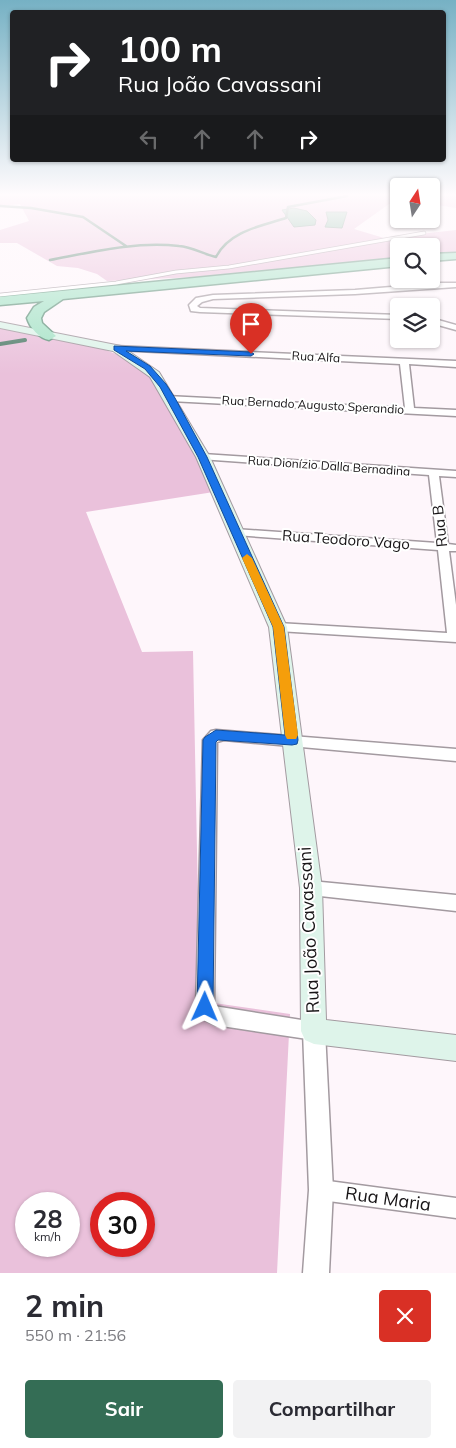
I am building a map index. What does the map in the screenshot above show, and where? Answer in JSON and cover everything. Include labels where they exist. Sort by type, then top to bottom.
[{"type":"highway","points":[[440,257],[456,256]]},
{"type":"highway","points":[[0,301],[390,263]]},
{"type":"highway","points":[[49,336],[36,325],[34,318],[39,310],[60,295]]},
{"type":"main road","name":"Rua João Cavassani","points":[[3,326],[117,348],[148,368],[163,386],[203,457],[278,627],[311,888],[314,1031]]},
{"type":"main road","points":[[314,1031],[456,1048]]},
{"type":"street","points":[[390,317],[200,310],[194,309],[193,306],[197,301],[213,296],[327,294],[452,285]]},
{"type":"street","points":[[440,323],[456,328]]},
{"type":"street","name":"Rua Alfa","points":[[117,348],[456,364]]},
{"type":"street","points":[[404,361],[410,410]]},
{"type":"street","name":"Rua Bernado Augusto Sperandio","points":[[170,398],[456,412]]},
{"type":"street","name":"Rua Dionízio Dalla Bernadina","points":[[203,457],[456,474]]},
{"type":"street","name":"Rua B","points":[[434,473],[455,638]]},
{"type":"street","name":"Rua Teodoro Vago","points":[[235,532],[456,548]]},
{"type":"street","points":[[278,627],[455,638]]},
{"type":"street","name":"Rua João Cavassani","points":[[292,740],[216,735],[210,740],[205,1007],[207,1012],[215,1016],[314,1031],[320,1190],[316,1273]]},
{"type":"street","points":[[292,740],[456,754]]},
{"type":"street","points":[[311,888],[456,903]]},
{"type":"street","name":"Rua Maria","points":[[320,1190],[456,1208]]},
{"type":"lane","points":[[0,295],[116,283],[176,272],[237,266],[303,255]]},
{"type":"shaded area","points":[[39,255],[390,255],[390,259],[218,276],[107,281],[97,274],[78,268],[57,266]]},
{"type":"shaded area","points":[[0,328],[96,347],[132,362],[149,372],[220,491],[86,512],[142,652],[193,651],[200,1001],[290,1014],[277,1273],[0,1273]]},
{"type":"waterway","points":[[50,260],[74,255]]},
{"type":"waterway","points":[[211,255],[216,257],[217,255]]},
{"type":"waterway","points":[[0,344],[25,340]]},
{"type":"slow traffic","points":[[247,558],[278,627],[291,735]]},
{"type":"route","points":[[205,1007],[210,740],[216,735],[292,740],[278,627],[203,457],[170,398],[155,375],[148,368],[117,348],[251,354]]}]
